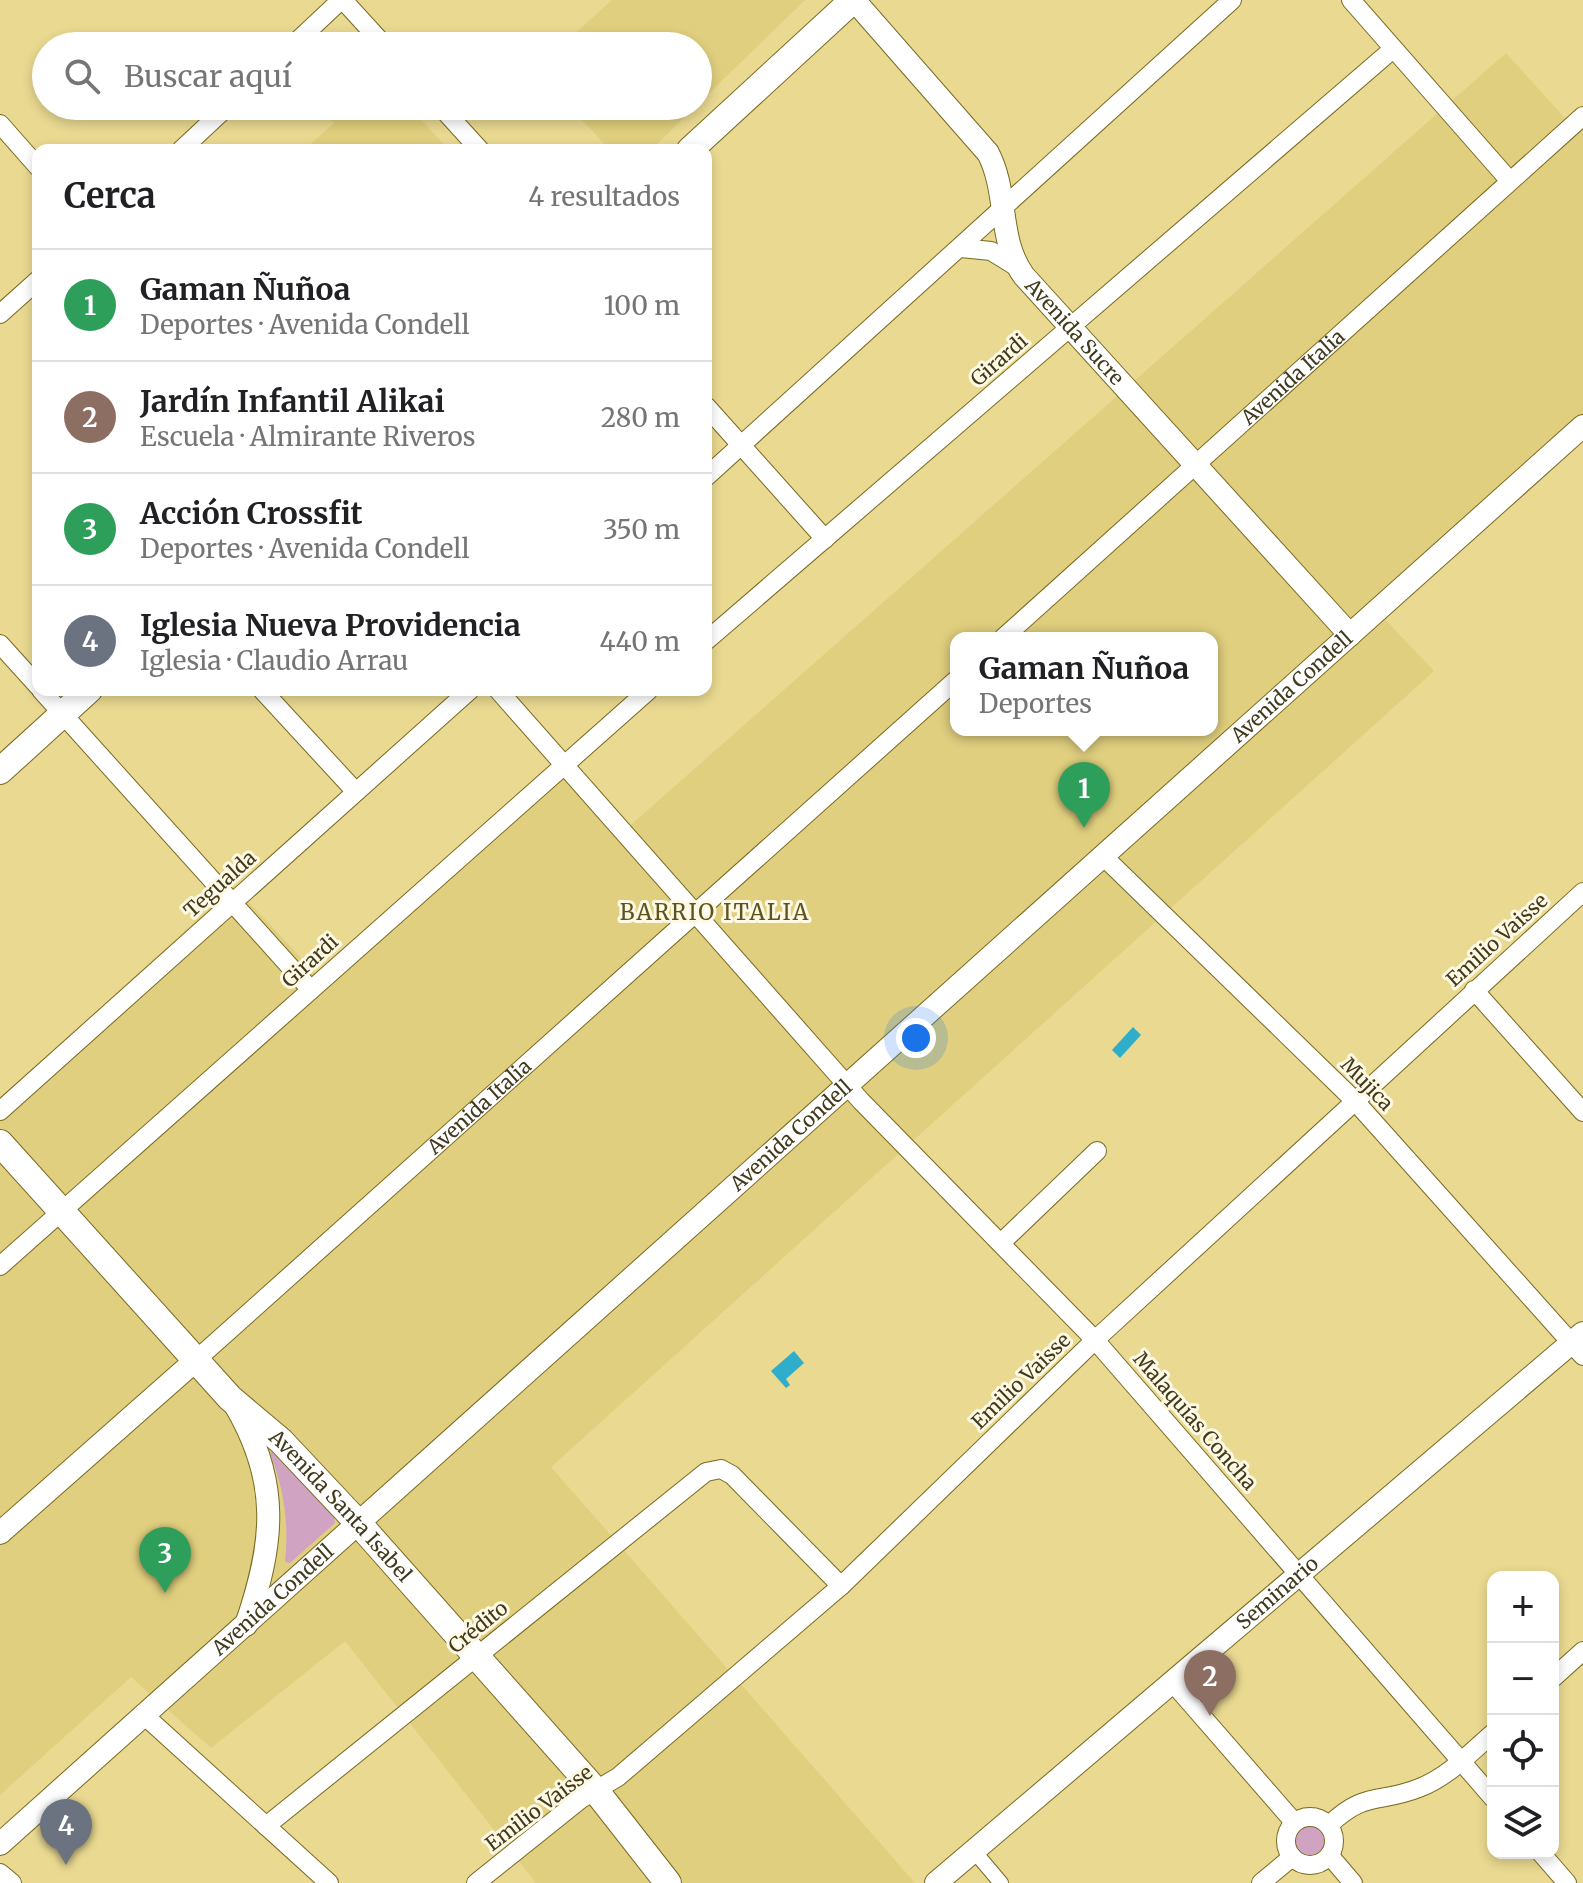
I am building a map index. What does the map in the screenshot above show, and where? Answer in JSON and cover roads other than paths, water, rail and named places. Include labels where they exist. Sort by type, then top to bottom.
[{"type":"main road","points":[[697,144],[853,0]]},
{"type":"main road","points":[[0,771],[82,696]]},
{"type":"main road","name":"Avenida Santa Isabel","points":[[0,1143],[230,1398],[281,1441],[360,1525],[596,1791],[668,1883]]},
{"type":"street","points":[[307,32],[342,0],[372,32]]},
{"type":"street","name":"Avenida Sucre","points":[[853,0],[988,153],[998,174],[1008,246],[1017,267],[1350,635]]},
{"type":"street","points":[[712,472],[1232,0]]},
{"type":"street","points":[[1351,0],[1509,180]]},
{"type":"street","name":"Girardi","points":[[712,636],[1393,49]]},
{"type":"street","name":"Avenida Italia","points":[[1010,632],[1583,116]]},
{"type":"street","points":[[187,144],[213,120]]},
{"type":"street","points":[[453,120],[475,144]]},
{"type":"street","points":[[0,124],[32,160]]},
{"type":"street","points":[[961,248],[991,251],[1017,267]]},
{"type":"street","points":[[0,314],[32,285]]},
{"type":"street","points":[[712,413],[825,539]]},
{"type":"street","name":"Avenida Condell","points":[[0,1844],[360,1525],[1583,426]]},
{"type":"street","points":[[0,644],[32,679]]},
{"type":"street","name":"Avenida Italia","points":[[0,1533],[950,685]]},
{"type":"street","points":[[47,696],[311,990]]},
{"type":"street","points":[[268,696],[356,792]]},
{"type":"street","name":"Tegualda","points":[[0,1111],[463,696]]},
{"type":"street","name":"Malaquías Concha","points":[[503,696],[848,1087],[1003,1241],[1095,1340],[1487,1791]]},
{"type":"street","name":"Girardi","points":[[0,1266],[642,696]]},
{"type":"street","name":"Mujica","points":[[1104,857],[1354,1100],[1579,1344]]},
{"type":"street","name":"Emilio Vaisse","points":[[476,1883],[581,1799],[618,1777],[841,1586],[1095,1340],[1583,892]]},
{"type":"street","points":[[1474,990],[1583,1112]]},
{"type":"street","points":[[1003,1241],[1097,1151]]},
{"type":"street","name":"Seminario","points":[[936,1883],[1579,1344]]},
{"type":"street","points":[[230,1398],[256,1445],[270,1519],[266,1564],[246,1626]]},
{"type":"street","name":"Crédito","points":[[266,1826],[706,1472],[721,1469],[744,1486],[841,1586]]},
{"type":"street","points":[[1559,1673],[1583,1651]]},
{"type":"street","points":[[1173,1683],[1294,1822]]},
{"type":"street","points":[[145,1716],[329,1883]]},
{"type":"street","points":[[1329,1825],[1358,1803],[1418,1789],[1462,1762],[1487,1739]]},
{"type":"street","points":[[1308,1817],[1329,1825],[1335,1840],[1330,1856],[1311,1866],[1292,1857],[1286,1835],[1294,1822],[1308,1817]]},
{"type":"street","points":[[974,1851],[1001,1883]]},
{"type":"street","points":[[1330,1856],[1353,1883]]},
{"type":"street","points":[[1261,1883],[1292,1857]]},
{"type":"street","points":[[1546,1859],[1567,1883]]},
{"type":"street","points":[[0,1873],[12,1883]]},
{"type":"water","points":[[1133,1027],[1141,1035],[1120,1058],[1112,1050]]},
{"type":"water","points":[[794,1351],[804,1363],[786,1379],[790,1385],[786,1388],[771,1371]]},
{"type":"place","name":"Gaman Ñuñoa","points":[[1084,828]]},
{"type":"place","name":"Acción Crossfit","points":[[165,1593]]},
{"type":"place","name":"Jardín Infantil Alikai","points":[[1210,1716]]},
{"type":"place","name":"Iglesia Nueva Providencia","points":[[66,1865]]},
{"type":"district","name":"BARRIO ITALIA","points":[[715,912]]}]
